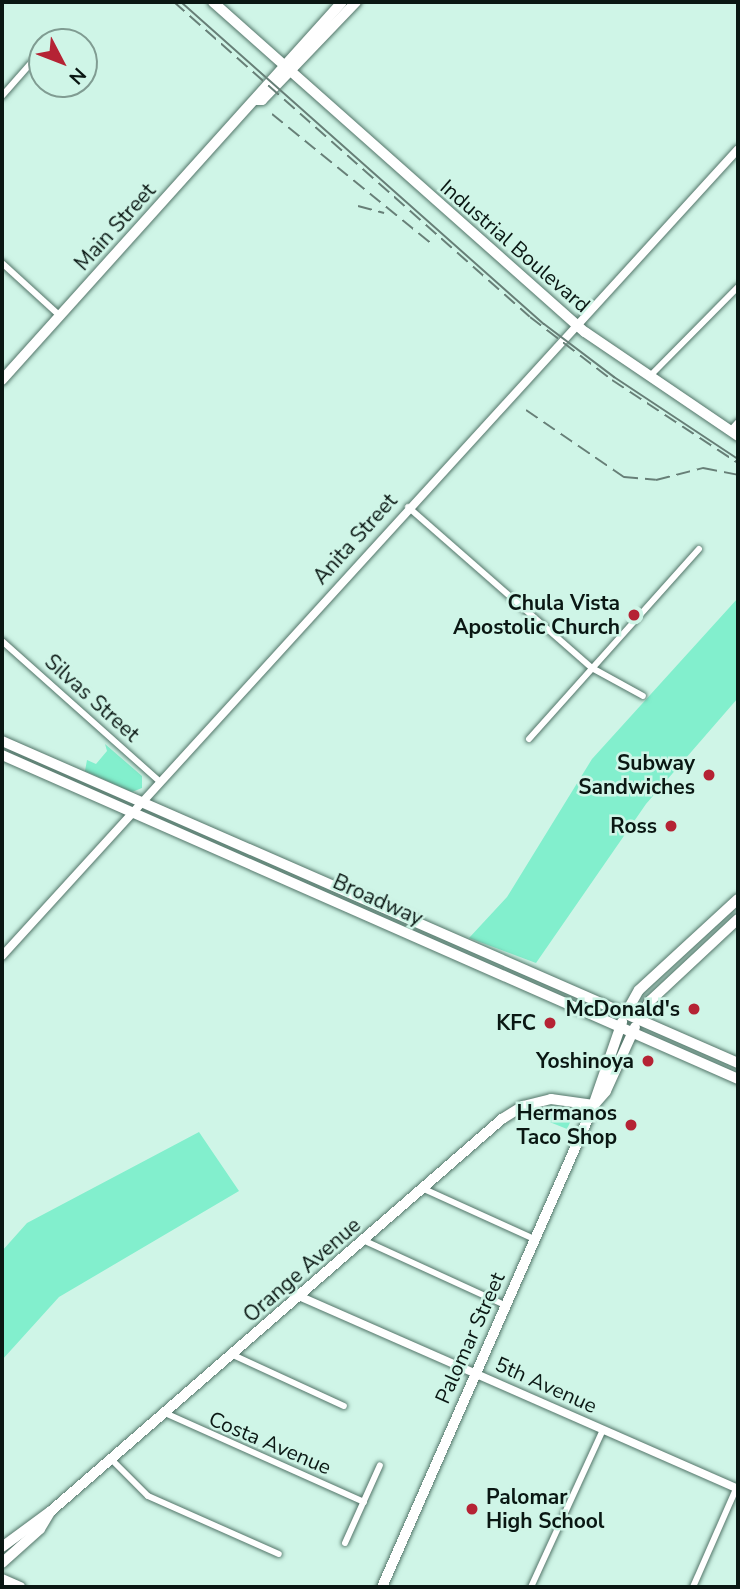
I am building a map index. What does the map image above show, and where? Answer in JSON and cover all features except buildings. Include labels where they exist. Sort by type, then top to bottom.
[{"type":"main road","name":"Industrial Boulevard","points":[[213,2],[576,324],[648,378],[734,434]]},
{"type":"main road","name":"Main Street","points":[[286,67],[342,2]]},
{"type":"main road","name":"Main Street","points":[[2,380],[256,100],[256,94],[356,2]]},
{"type":"main road","name":"Broadway","points":[[2,741],[738,1063]]},
{"type":"main road","name":"Broadway","points":[[2,755],[738,1079]]},
{"type":"main road","points":[[322,896],[328,883]]},
{"type":"main road","name":"Palomar Street","points":[[382,1587],[594,1105],[626,1013],[639,990],[738,899]]},
{"type":"main road","name":"Palomar Street","points":[[594,1105],[606,1091],[650,1000],[738,919]]},
{"type":"main road","points":[[429,943],[440,941],[456,947],[463,942]]},
{"type":"main road","points":[[461,958],[465,953],[487,959],[495,956]]},
{"type":"main road","name":"Orange Avenue","points":[[2,1547],[51,1511],[523,1106],[551,1099],[594,1105]]},
{"type":"main road","name":"Orange Avenue","points":[[2,1563],[40,1529],[51,1511]]},
{"type":"main road","points":[[2,1579],[20,1587]]},
{"type":"street","points":[[2,96],[28,67]]},
{"type":"street","name":"Anita Street","points":[[2,956],[407,506],[738,149]]},
{"type":"street","points":[[2,263],[60,316]]},
{"type":"street","points":[[648,378],[738,287]]},
{"type":"street","points":[[734,434],[738,422]]},
{"type":"street","points":[[407,506],[592,668],[643,696]]},
{"type":"street","points":[[529,739],[699,549]]},
{"type":"street","name":"Silvas Street","points":[[2,641],[160,782]]},
{"type":"street","points":[[424,1189],[534,1239]]},
{"type":"street","points":[[365,1241],[505,1305]]},
{"type":"street","name":"5th Avenue","points":[[301,1297],[737,1489]]},
{"type":"street","points":[[233,1355],[344,1406]]},
{"type":"street","name":"Costa Avenue","points":[[165,1413],[364,1502]]},
{"type":"street","points":[[531,1587],[603,1430]]},
{"type":"street","points":[[111,1459],[148,1496],[279,1554]]},
{"type":"street","points":[[345,1543],[380,1465]]},
{"type":"street","points":[[693,1587],[737,1489]]},
{"type":"green space","points":[[738,598],[738,698],[646,804],[536,963],[469,938],[507,897],[592,759]]},
{"type":"green space","points":[[105,744],[142,776],[142,788],[132,792],[85,771],[87,760],[96,764],[107,751]]},
{"type":"green space","points":[[556,1110],[574,1114],[567,1129],[532,1115]]},
{"type":"green space","points":[[199,1132],[239,1191],[59,1297],[2,1360],[2,1251],[27,1223]]},
{"type":"tram line","points":[[181,2],[544,324],[614,377],[738,459]]},
{"type":"railway","points":[[174,2],[530,317],[612,380],[738,463]]},
{"type":"railway","points":[[272,114],[432,244]]},
{"type":"railway","points":[[358,206],[384,213]]},
{"type":"railway","points":[[526,410],[624,477],[656,480],[703,468],[738,475]]},
{"type":"place","name":"Chula Vista Apostolic Church","points":[[634,615]]},
{"type":"place","name":"Subway Sandwiches","points":[[709,775]]},
{"type":"place","name":"Ross","points":[[671,826]]},
{"type":"place","name":"McDonald's","points":[[694,1009]]},
{"type":"place","name":"KFC","points":[[550,1023]]},
{"type":"place","name":"Yoshinoya","points":[[648,1061]]},
{"type":"place","name":"Hermanos Taco Shop","points":[[631,1125]]},
{"type":"place","name":"Palomar High School","points":[[472,1509]]}]
